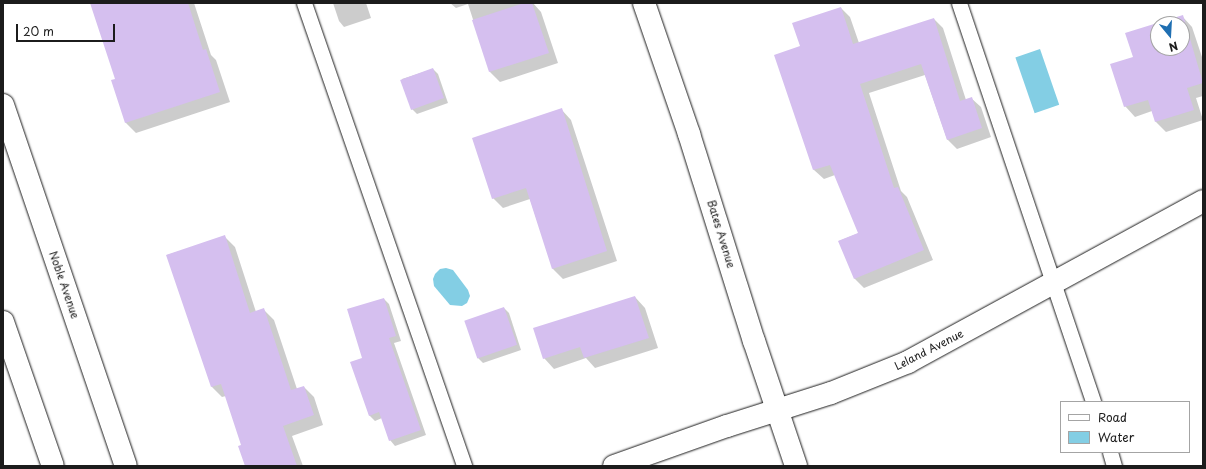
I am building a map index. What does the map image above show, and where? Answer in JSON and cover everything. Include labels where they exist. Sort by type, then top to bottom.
[{"type":"street","name":"Bates Avenue","points":[[644,3],[689,134],[796,466]]},
{"type":"street","name":"Noble Avenue","points":[[3,105],[126,466]]},
{"type":"street","name":"Leland Avenue","points":[[614,466],[831,393],[908,362],[1203,201]]},
{"type":"street","points":[[3,322],[53,466]]},
{"type":"lane","points":[[304,3],[464,466]]},
{"type":"lane","points":[[959,3],[1054,282],[1093,401]]},
{"type":"lane","points":[[1110,453],[1114,466]]},
{"type":"water","points":[[1040,49],[1059,105],[1035,113],[1015,57]]},
{"type":"water","points":[[446,268],[453,270],[468,290],[470,296],[467,303],[462,306],[450,305],[434,286],[433,279],[435,274],[440,269]]},
{"type":"building","points":[[90,3],[188,3],[203,50],[206,49],[220,92],[125,123],[111,80],[115,79]]},
{"type":"building","points":[[524,3],[532,3],[549,53],[489,72],[472,20]]},
{"type":"building","points":[[841,7],[853,44],[934,18],[960,101],[972,97],[982,128],[947,140],[921,64],[860,84],[894,188],[898,187],[924,250],[854,279],[838,241],[858,233],[830,165],[813,170],[774,55],[800,46],[792,23]]},
{"type":"building","points":[[1150,25],[1150,56],[1190,56],[1190,39],[1203,83],[1187,88],[1194,110],[1155,122],[1148,100],[1124,107],[1110,64],[1133,57],[1125,33]]},
{"type":"building","points":[[433,68],[444,98],[411,110],[400,80]]},
{"type":"building","points":[[562,108],[607,251],[552,269],[526,188],[492,199],[472,138]]},
{"type":"building","points":[[225,235],[250,313],[264,308],[291,390],[304,386],[314,415],[283,426],[297,466],[245,466],[238,446],[241,445],[221,384],[211,387],[166,255]]},
{"type":"building","points":[[635,296],[649,338],[584,358],[580,347],[543,359],[533,328]]},
{"type":"building","points":[[384,298],[396,336],[389,338],[421,430],[389,441],[379,412],[369,416],[350,362],[362,358],[347,309]]},
{"type":"building","points":[[504,307],[517,345],[477,358],[464,321]]}]
